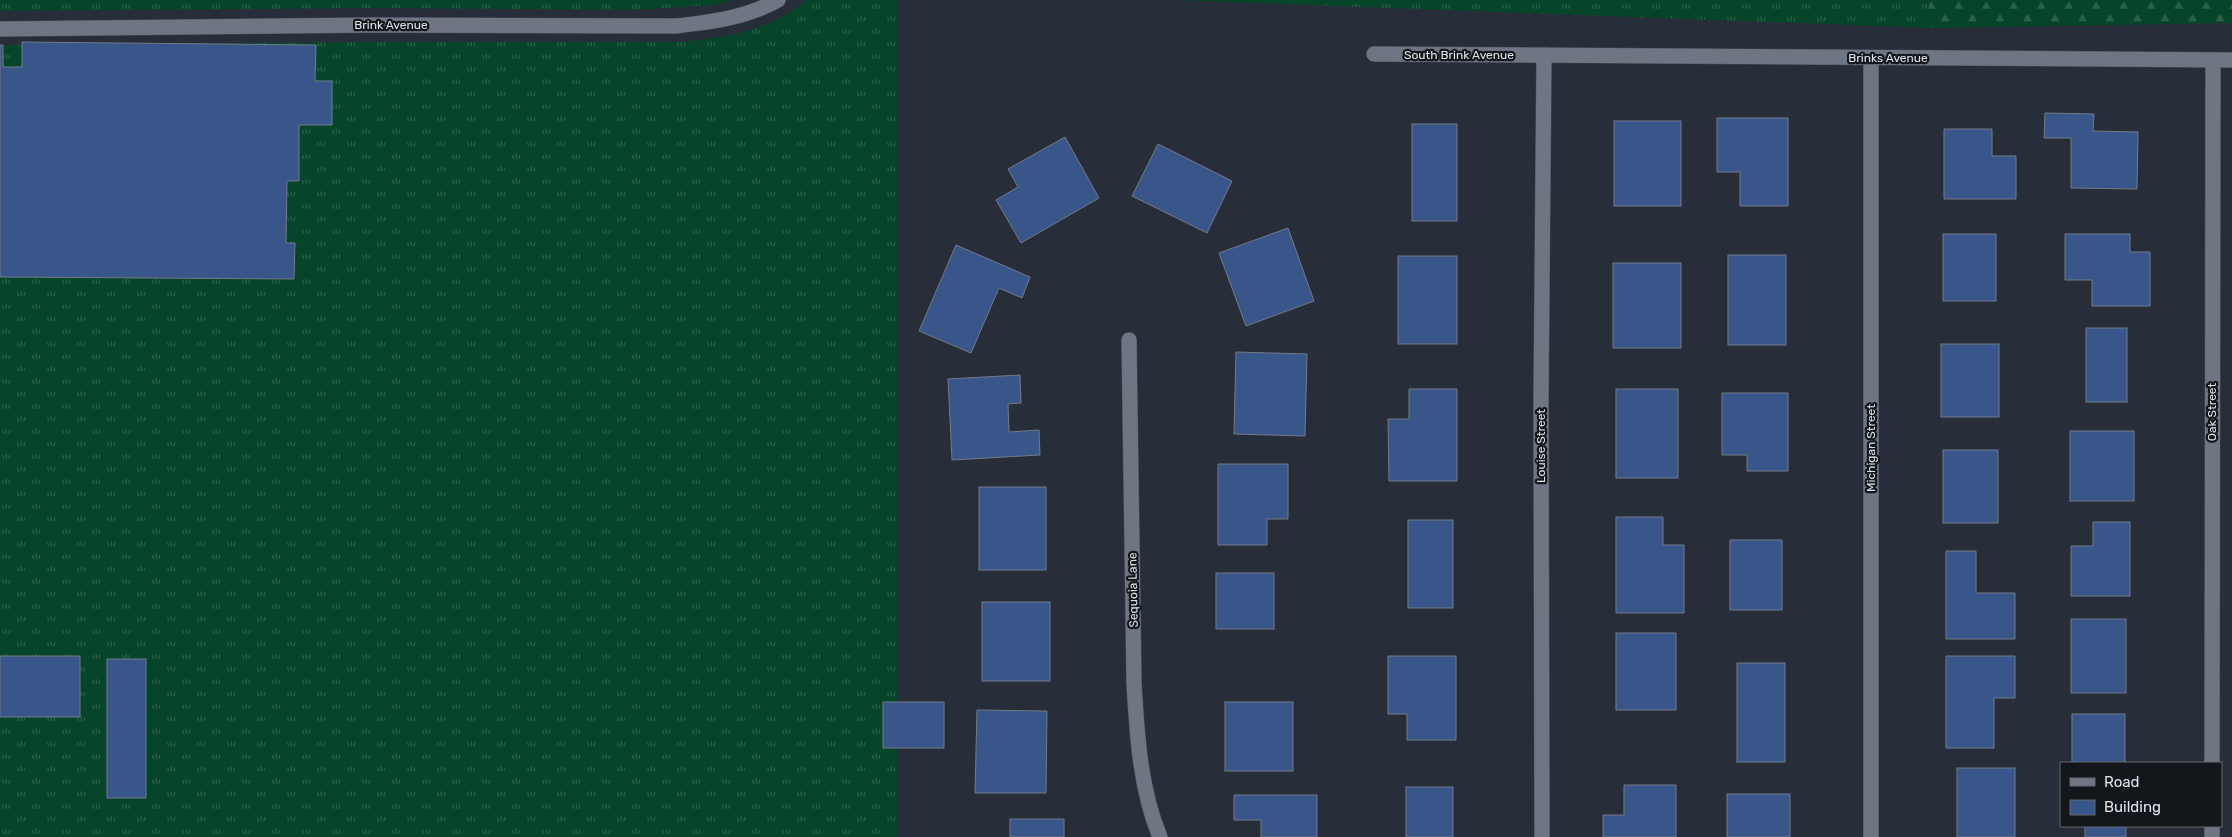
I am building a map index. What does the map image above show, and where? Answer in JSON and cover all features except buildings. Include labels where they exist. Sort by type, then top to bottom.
[{"type":"street","name":"Brink Avenue","points":[[0,29],[374,25],[676,26],[741,16],[778,0]]},
{"type":"street","name":"South Brink Avenue","points":[[1374,54],[1544,55]]},
{"type":"street","name":"Brinks Avenue","points":[[1544,55],[2232,60]]},
{"type":"street","name":"Louise Street","points":[[1542,837],[1541,400],[1544,55]]},
{"type":"street","name":"Michigan Street","points":[[1871,58],[1871,837]]},
{"type":"street","name":"Oak Street","points":[[2212,762],[2213,60]]},
{"type":"street","name":"Sequoia Lane","points":[[1129,340],[1134,673],[1137,739],[1145,785],[1160,837]]},
{"type":"green space","points":[[0,0],[733,0],[714,5],[634,10],[374,8],[0,11]]},
{"type":"green space","points":[[806,0],[897,0],[897,837],[0,837],[0,45],[677,42],[745,32],[777,20]]},
{"type":"green space","points":[[1174,0],[1928,0],[1931,28]]},
{"type":"green space","points":[[1928,0],[2232,0],[2232,23],[1931,28]]}]
